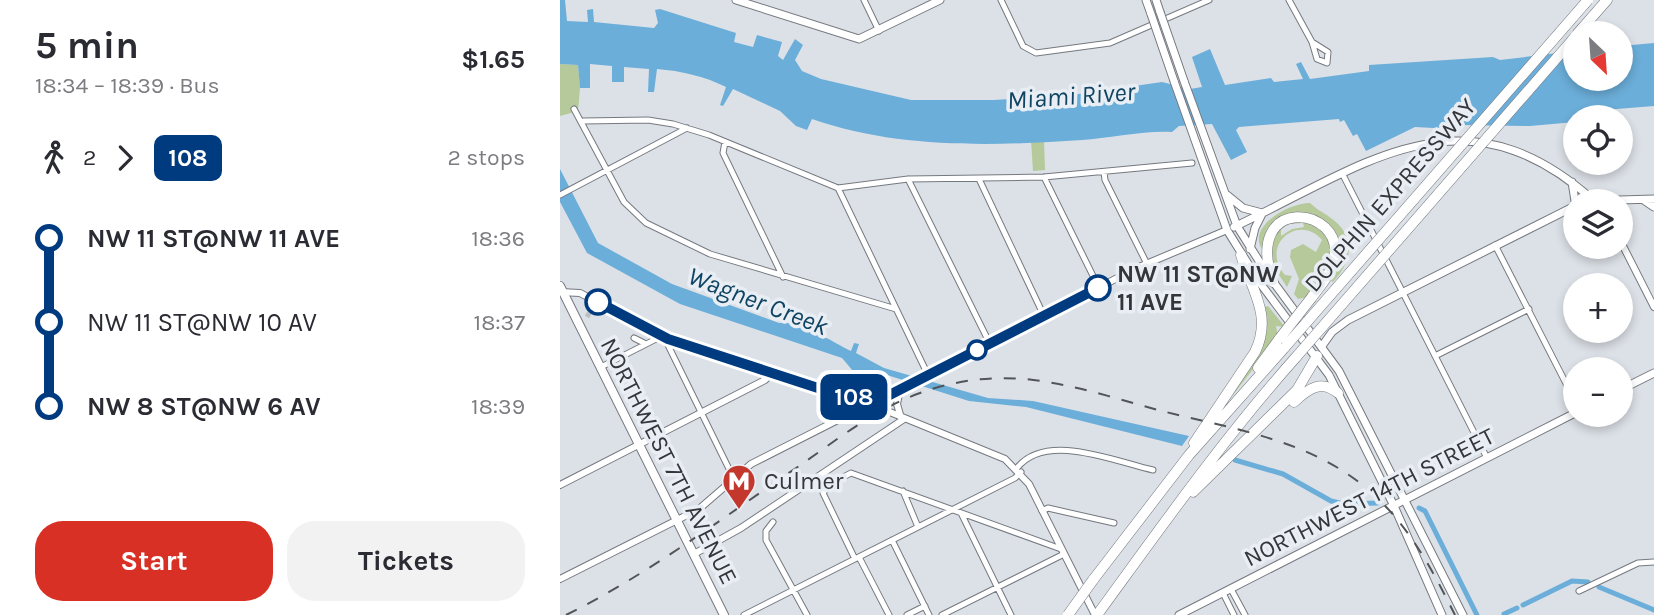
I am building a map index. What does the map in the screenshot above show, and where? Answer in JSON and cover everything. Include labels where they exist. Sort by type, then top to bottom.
[{"type":"highway","name":"DOLPHIN EXPRESSWAY","points":[[1068,615],[1189,455],[1283,343],[1588,0]]},
{"type":"highway","name":"DOLPHIN EXPRESSWAY","points":[[1589,21],[1607,0]]},
{"type":"highway","name":"DOLPHIN EXPRESSWAY","points":[[1096,615],[1212,457],[1563,51]]},
{"type":"highway","points":[[1273,282],[1265,255],[1269,236],[1277,226],[1290,219],[1312,219],[1328,231],[1335,249],[1331,268],[1283,343]]},
{"type":"highway","points":[[1189,455],[1198,434],[1255,352],[1262,335],[1261,304],[1246,252]]},
{"type":"highway","points":[[1157,535],[1212,471],[1297,390],[1317,356]]},
{"type":"highway","points":[[1268,420],[1312,387],[1328,386],[1338,393]]},
{"type":"main road","points":[[736,0],[754,2],[859,39],[940,0]]},
{"type":"main road","points":[[1146,0],[1227,230],[1273,282],[1322,345],[1350,390],[1464,615]]},
{"type":"main road","points":[[1156,0],[1246,252],[1317,356],[1338,393],[1394,506],[1442,615]]},
{"type":"main road","points":[[1227,230],[1342,173],[1404,147],[1452,141],[1497,146],[1542,161],[1580,189]]},
{"type":"main road","points":[[1572,181],[1573,189]]},
{"type":"main road","points":[[1225,193],[1243,208],[1262,214]]},
{"type":"main road","points":[[1633,201],[1654,199]]},
{"type":"main road","points":[[1645,201],[1654,207]]},
{"type":"main road","points":[[1317,356],[1322,345],[1337,327],[1563,210]]},
{"type":"main road","points":[[1246,252],[1262,214]]},
{"type":"main road","name":"NORTHWEST 7TH AVENUE","points":[[561,290],[581,320],[601,368],[724,615]]},
{"type":"main road","points":[[1633,384],[1654,373]]},
{"type":"main road","name":"NORTHWEST 14TH STREET","points":[[1180,615],[1563,419]]},
{"type":"street","points":[[864,0],[879,31]]},
{"type":"street","points":[[1001,0],[1023,46],[1031,52],[1105,44],[1209,0]]},
{"type":"street","points":[[1289,0],[1312,42]]},
{"type":"street","points":[[574,109],[583,121],[627,206],[646,223],[706,253],[896,309]]},
{"type":"street","points":[[583,121],[648,120],[687,128],[838,188],[908,179],[1044,177],[1192,163]]},
{"type":"street","points":[[560,195],[687,128]]},
{"type":"street","points":[[725,142],[723,153],[783,277]]},
{"type":"street","points":[[1104,172],[1105,180],[1147,264]]},
{"type":"street","points":[[1342,173],[1487,458]]},
{"type":"street","points":[[1044,177],[1099,288]]},
{"type":"street","points":[[908,179],[990,344]]},
{"type":"street","points":[[979,179],[1044,316]]},
{"type":"street","points":[[838,188],[926,376]]},
{"type":"street","points":[[560,579],[705,505],[733,477],[751,464],[1147,264],[1227,230]]},
{"type":"street","points":[[1495,245],[1563,376]]},
{"type":"street","points":[[1630,259],[1654,307]]},
{"type":"street","points":[[561,290],[576,292],[597,301],[663,337],[870,405],[995,453],[1019,470],[1096,615]]},
{"type":"street","points":[[592,309],[597,301]]},
{"type":"street","points":[[1435,356],[1530,309]]},
{"type":"street","points":[[601,368],[663,337]]},
{"type":"street","points":[[663,337],[733,477]]},
{"type":"street","points":[[634,338],[646,344]]},
{"type":"street","points":[[560,485],[765,380],[773,372]]},
{"type":"street","points":[[900,389],[897,404],[903,418]]},
{"type":"street","points":[[883,411],[887,430]]},
{"type":"street","points":[[694,554],[741,528],[903,418]]},
{"type":"street","points":[[744,615],[1015,478],[1019,470],[1035,455],[1061,449],[1153,470]]},
{"type":"street","points":[[889,615],[827,505],[824,489],[840,477],[851,473],[1063,552]]},
{"type":"street","points":[[903,491],[918,527]]},
{"type":"street","points":[[1042,511],[1048,508],[1114,523]]},
{"type":"street","points":[[961,513],[1012,615]]},
{"type":"street","points":[[773,522],[766,531],[766,540],[807,615]]},
{"type":"street","points":[[892,540],[929,615]]},
{"type":"street","points":[[942,615],[1063,552]]},
{"type":"street","points":[[1579,591],[1638,563],[1654,562]]},
{"type":"street","points":[[1231,589],[1245,615]]},
{"type":"street","points":[[1223,593],[1234,615]]},
{"type":"street","points":[[907,615],[925,606]]},
{"type":"green space","points":[[560,64],[578,65],[580,88],[578,111],[560,116]]},
{"type":"green space","points":[[1031,140],[1044,141],[1045,170],[1033,171]]},
{"type":"green space","points":[[1310,203],[1337,223],[1347,238],[1347,261],[1333,282],[1329,280],[1336,240],[1307,214],[1266,235],[1262,249],[1259,241],[1260,233],[1272,218],[1291,207]]},
{"type":"green space","points":[[1294,221],[1316,225],[1329,238],[1329,264],[1308,297],[1298,299],[1294,294],[1299,279],[1290,257],[1291,250],[1303,244],[1316,252],[1322,240],[1303,230],[1293,231],[1279,244],[1278,264],[1285,275],[1292,276],[1287,287],[1275,269],[1269,245],[1281,227],[1281,236],[1292,229],[1304,227],[1303,223],[1290,224]]},
{"type":"green space","points":[[1268,306],[1285,327],[1276,326],[1278,337],[1233,395],[1230,393],[1254,358],[1264,307]]},
{"type":"water","name":"Miami River","points":[[560,0],[565,0],[567,21],[588,22],[587,10],[593,9],[594,22],[654,28],[658,23],[655,10],[660,9],[736,33],[734,42],[753,47],[757,35],[782,42],[778,56],[783,60],[795,39],[803,45],[795,60],[802,71],[821,79],[911,100],[994,100],[1072,95],[1162,82],[1190,89],[1202,87],[1192,57],[1210,49],[1225,85],[1271,78],[1274,82],[1303,79],[1296,64],[1301,62],[1310,79],[1369,71],[1369,65],[1493,57],[1500,60],[1563,52],[1563,91],[1633,91],[1633,45],[1654,43],[1654,106],[1563,105],[1563,123],[1530,126],[1459,125],[1452,129],[1415,127],[1366,151],[1357,134],[1353,136],[1344,120],[1340,122],[1339,119],[1239,127],[1236,130],[1247,152],[1231,160],[1212,124],[1179,126],[1172,132],[1048,142],[980,144],[911,140],[845,129],[812,119],[807,130],[796,126],[780,111],[733,89],[723,106],[720,105],[726,87],[675,71],[657,69],[654,92],[648,92],[649,69],[624,67],[624,82],[612,82],[612,66],[590,64],[590,88],[580,88],[578,65],[560,64]]},
{"type":"water","name":"Wagner Creek","points":[[560,169],[598,243],[672,284],[779,323],[805,328],[851,351],[854,343],[859,344],[856,353],[884,368],[988,398],[1033,401],[1189,436],[1182,446],[1026,407],[969,401],[887,375],[869,386],[855,381],[853,371],[842,358],[680,304],[587,253],[560,202]]},
{"type":"waterway","name":"Wagner Creek","points":[[1235,460],[1283,474],[1331,501],[1344,504],[1378,503]]},
{"type":"waterway","points":[[1419,508],[1425,511],[1477,615]]},
{"type":"waterway","points":[[1523,605],[1572,581],[1588,582]]},
{"type":"waterway","points":[[1599,587],[1654,610]]},
{"type":"waterway","points":[[1504,614],[1517,608]]},
{"type":"tunnel","points":[[587,317],[592,308]]},
{"type":"railway","points":[[566,615],[657,563],[844,434],[888,407],[945,385],[998,378],[1075,387],[1261,436],[1311,454],[1356,480],[1388,509],[1425,559],[1455,615]]},
{"type":"bus line","name":"108","points":[[598,302],[668,339],[823,387],[870,405],[1098,288]]},
{"type":"place","name":"NW 11 ST@NW 11 AVE","points":[[1098,288]]},
{"type":"place","name":"Culmer","points":[[739,511]]}]
